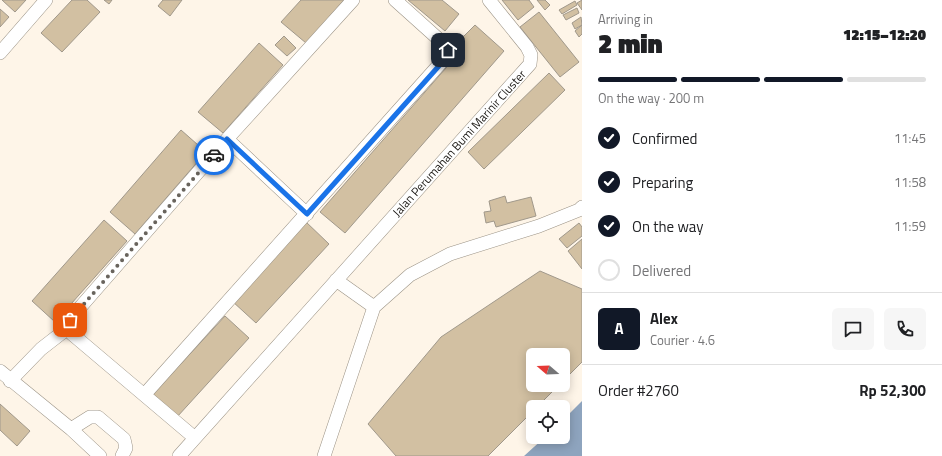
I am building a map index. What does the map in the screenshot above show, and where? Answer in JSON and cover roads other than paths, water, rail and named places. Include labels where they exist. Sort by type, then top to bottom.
[{"type":"street","points":[[0,52],[46,0]]},
{"type":"street","points":[[10,381],[41,349],[68,328],[70,320],[227,139],[353,0]]},
{"type":"street","points":[[145,394],[446,58],[448,50],[444,44],[395,0]]},
{"type":"street","name":"Jalan Perumahan Bumi Marinir Cluster","points":[[179,456],[530,64],[531,55],[527,47],[490,0]]},
{"type":"street","points":[[227,139],[307,214]]},
{"type":"street","points":[[324,456],[374,307],[410,275],[450,254],[539,226],[580,208]]},
{"type":"street","points":[[336,280],[374,307]]},
{"type":"street","points":[[68,328],[72,334],[145,394],[195,438]]},
{"type":"street","points":[[0,371],[10,381],[71,429],[100,456]]},
{"type":"street","points":[[71,429],[90,418],[98,417],[124,439],[126,448],[122,456]]},
{"type":"water","points":[[582,401],[582,456],[524,456],[537,444],[570,444],[570,413]]}]
